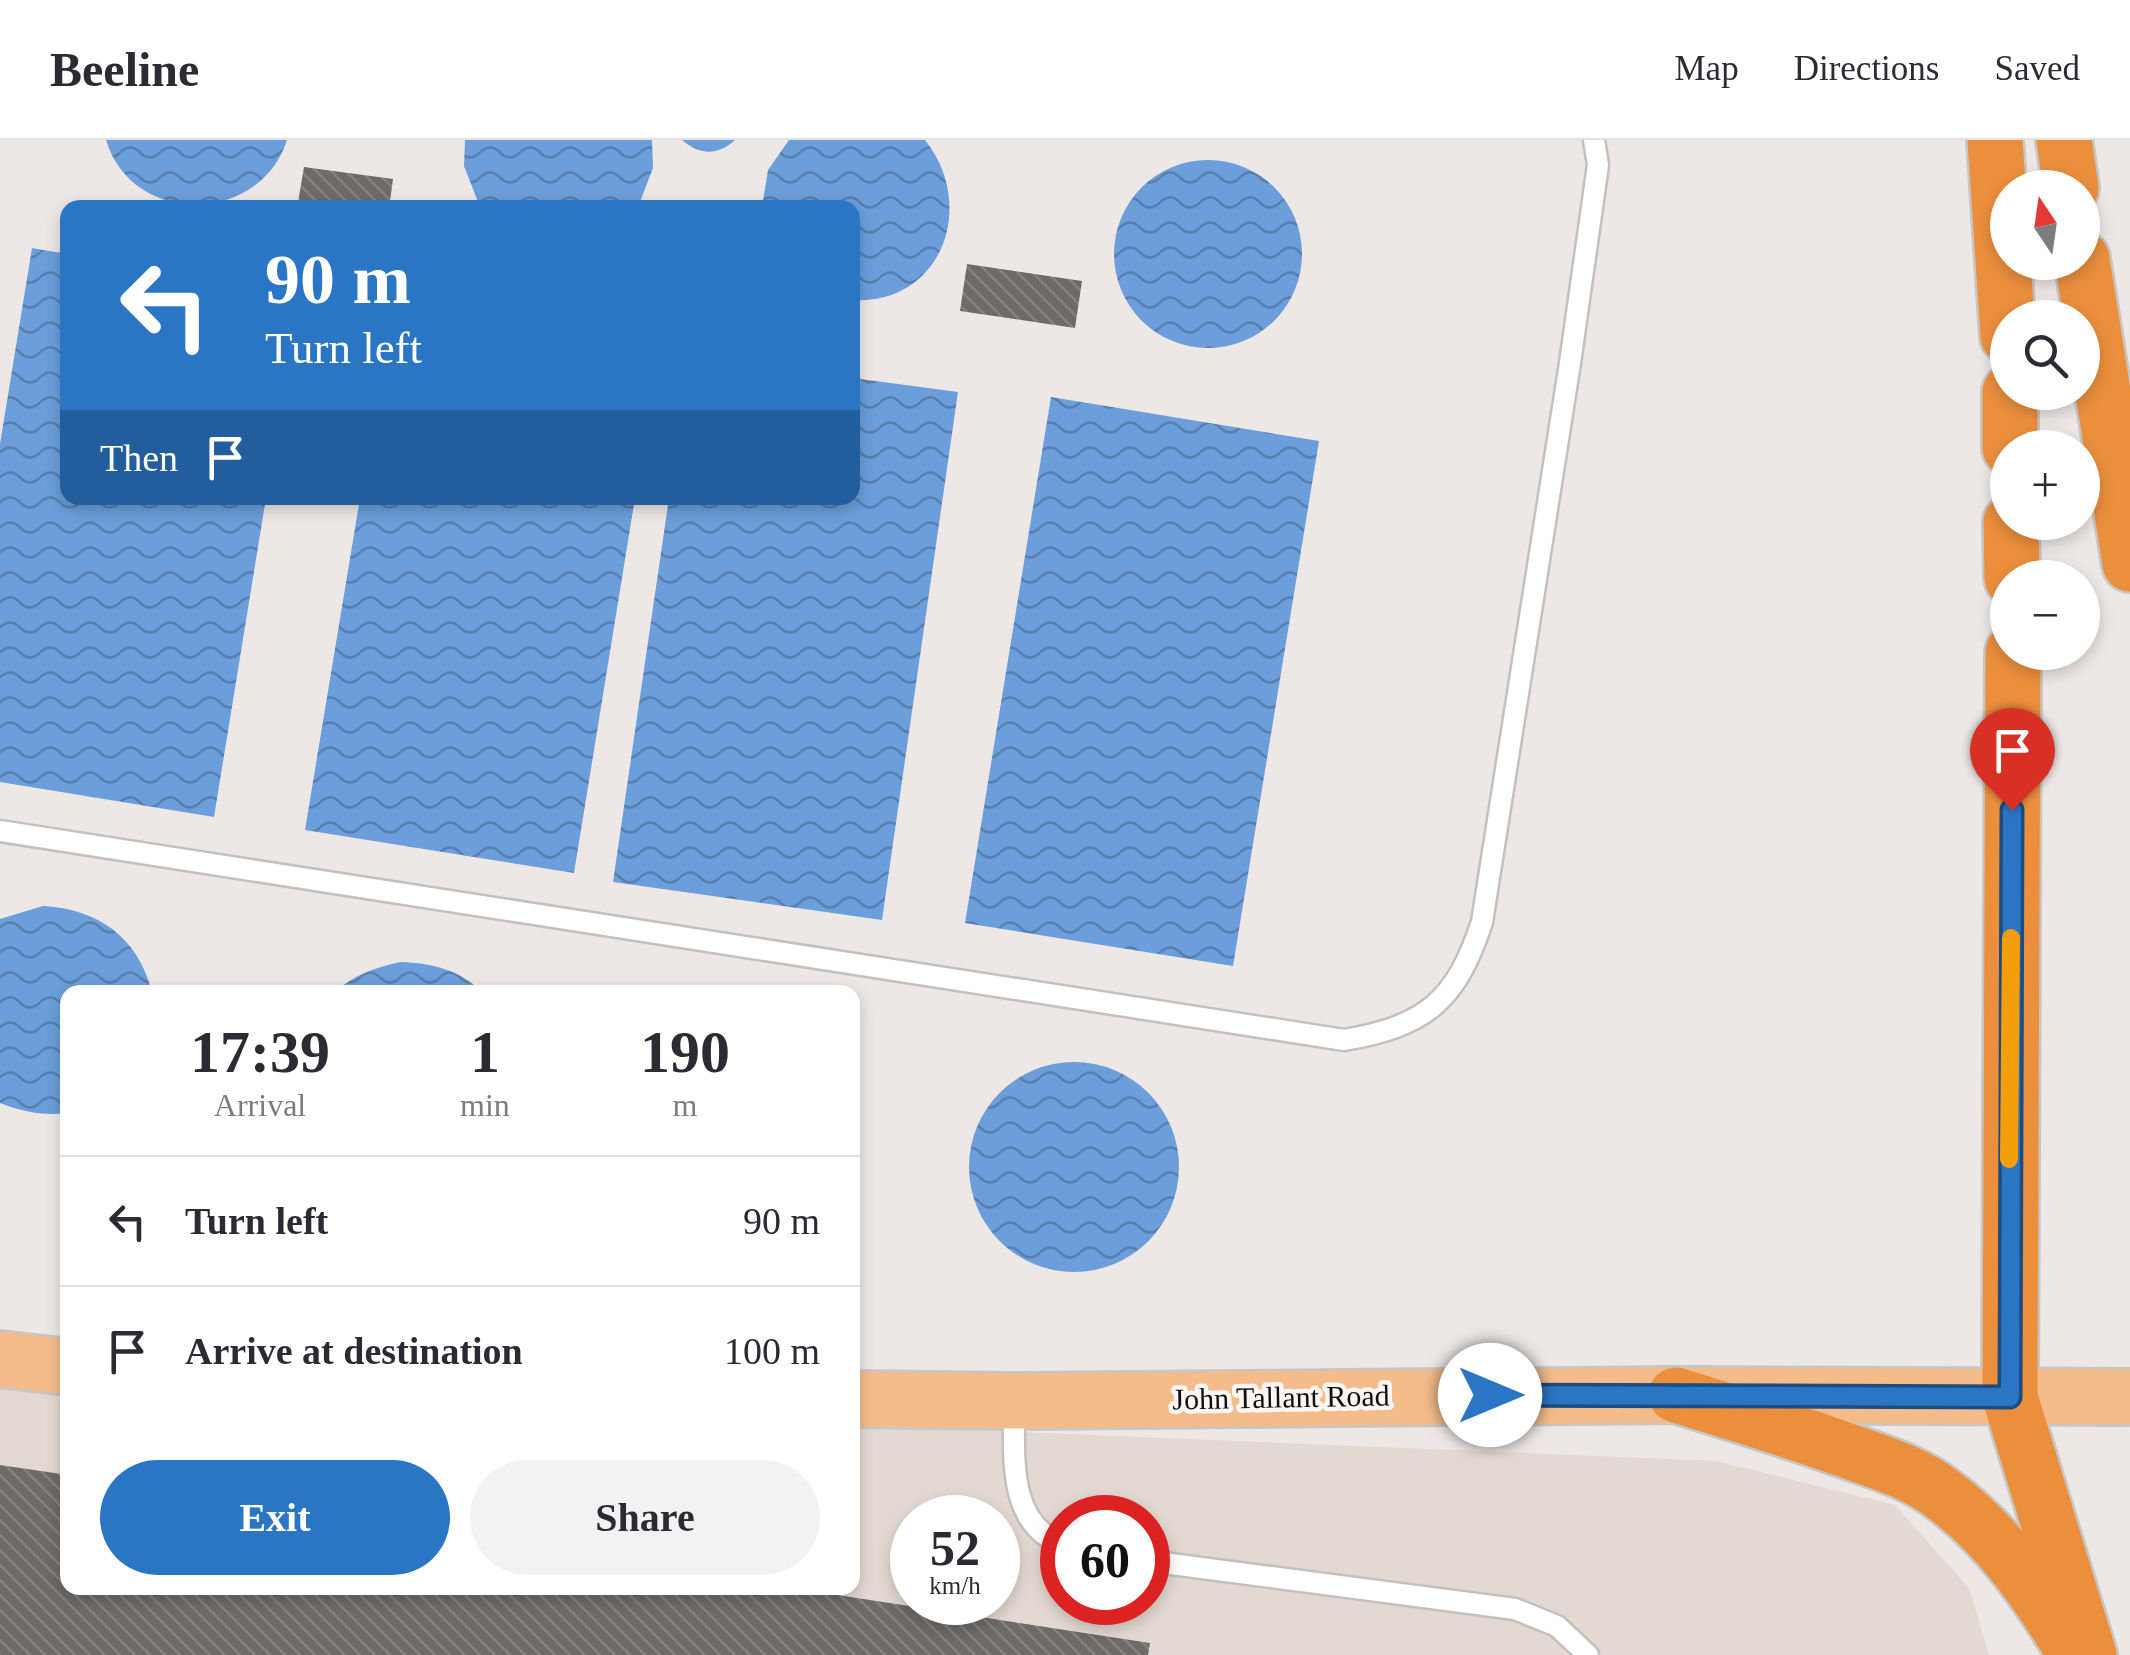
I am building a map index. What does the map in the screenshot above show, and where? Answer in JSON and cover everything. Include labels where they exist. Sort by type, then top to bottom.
[{"type":"highway","points":[[1995,140],[2006,300]]},
{"type":"highway","points":[[2064,140],[2068,170]]},
{"type":"highway","points":[[2085,280],[2130,564]]},
{"type":"highway","points":[[2013,670],[2010,1397],[2090,1655]]},
{"type":"highway","points":[[1676,1395],[1810,1437],[1900,1470],[1938,1490],[1976,1520],[2005,1551],[2043,1601],[2076,1655]]},
{"type":"main road","points":[[0,1360],[60,1366]]},
{"type":"main road","name":"John Tallant Road","points":[[860,1398],[1014,1401],[1676,1395],[2130,1398]]},
{"type":"lane","points":[[0,831],[1309,1035],[1344,1040],[1389,1032],[1419,1017],[1446,993],[1468,963],[1482,922],[1570,363],[1598,164],[1594,140]]},
{"type":"lane","points":[[1014,1401],[1016,1483],[1021,1502],[1040,1530]]},
{"type":"lane","points":[[1170,1564],[1515,1609],[1556,1626],[1588,1655]]},
{"type":"shaded area","points":[[0,1379],[60,1387],[60,1595],[860,1595],[860,1425],[1716,1461],[1895,1505],[1969,1588],[1989,1655],[0,1655]]},
{"type":"water","points":[[106,140],[287,140],[273,168],[251,188],[225,200],[166,200],[141,189],[120,168]]},
{"type":"water","points":[[465,140],[652,140],[653,168],[641,200],[477,200],[464,166]]},
{"type":"water","points":[[682,140],[735,140],[709,152]]},
{"type":"water","points":[[789,140],[925,140],[941,166],[948,194],[949,221],[942,247],[928,269],[909,286],[884,297],[860,299],[860,200],[763,200],[768,170]]},
{"type":"water","points":[[1208,160],[1244,167],[1275,187],[1295,218],[1302,254],[1295,290],[1275,321],[1244,341],[1208,348],[1172,341],[1141,321],[1121,290],[1114,254],[1121,218],[1141,187],[1172,167]]},
{"type":"water","points":[[32,248],[60,253],[60,505],[265,505],[214,817],[0,782],[0,444]]},
{"type":"water","points":[[860,379],[958,392],[882,920],[613,882],[668,505],[860,505]]},
{"type":"water","points":[[1051,397],[1319,441],[1233,966],[965,923]]},
{"type":"water","points":[[359,505],[634,505],[574,873],[305,830]]},
{"type":"water","points":[[43,906],[98,920],[126,941],[150,985],[60,985],[60,1113],[33,1112],[0,1103],[0,919]]},
{"type":"water","points":[[401,962],[424,964],[445,969],[473,985],[344,985],[383,966]]},
{"type":"water","points":[[1074,1062],[1114,1070],[1148,1093],[1171,1127],[1179,1167],[1171,1207],[1148,1241],[1114,1264],[1074,1272],[1034,1264],[1000,1241],[977,1207],[969,1167],[977,1127],[1000,1093],[1034,1070]]},
{"type":"building","points":[[304,167],[393,179],[390,200],[298,200]]},
{"type":"building","points":[[967,264],[1082,281],[1075,328],[960,311]]},
{"type":"building","points":[[0,1465],[60,1474],[60,1595],[838,1595],[890,1603],[890,1625],[1020,1623],[1150,1643],[1148,1655],[0,1655]]},
{"type":"slow traffic","points":[[2009,1159],[2011,938]]},
{"type":"route","points":[[1490,1395],[2010,1397],[2012,810]]}]
